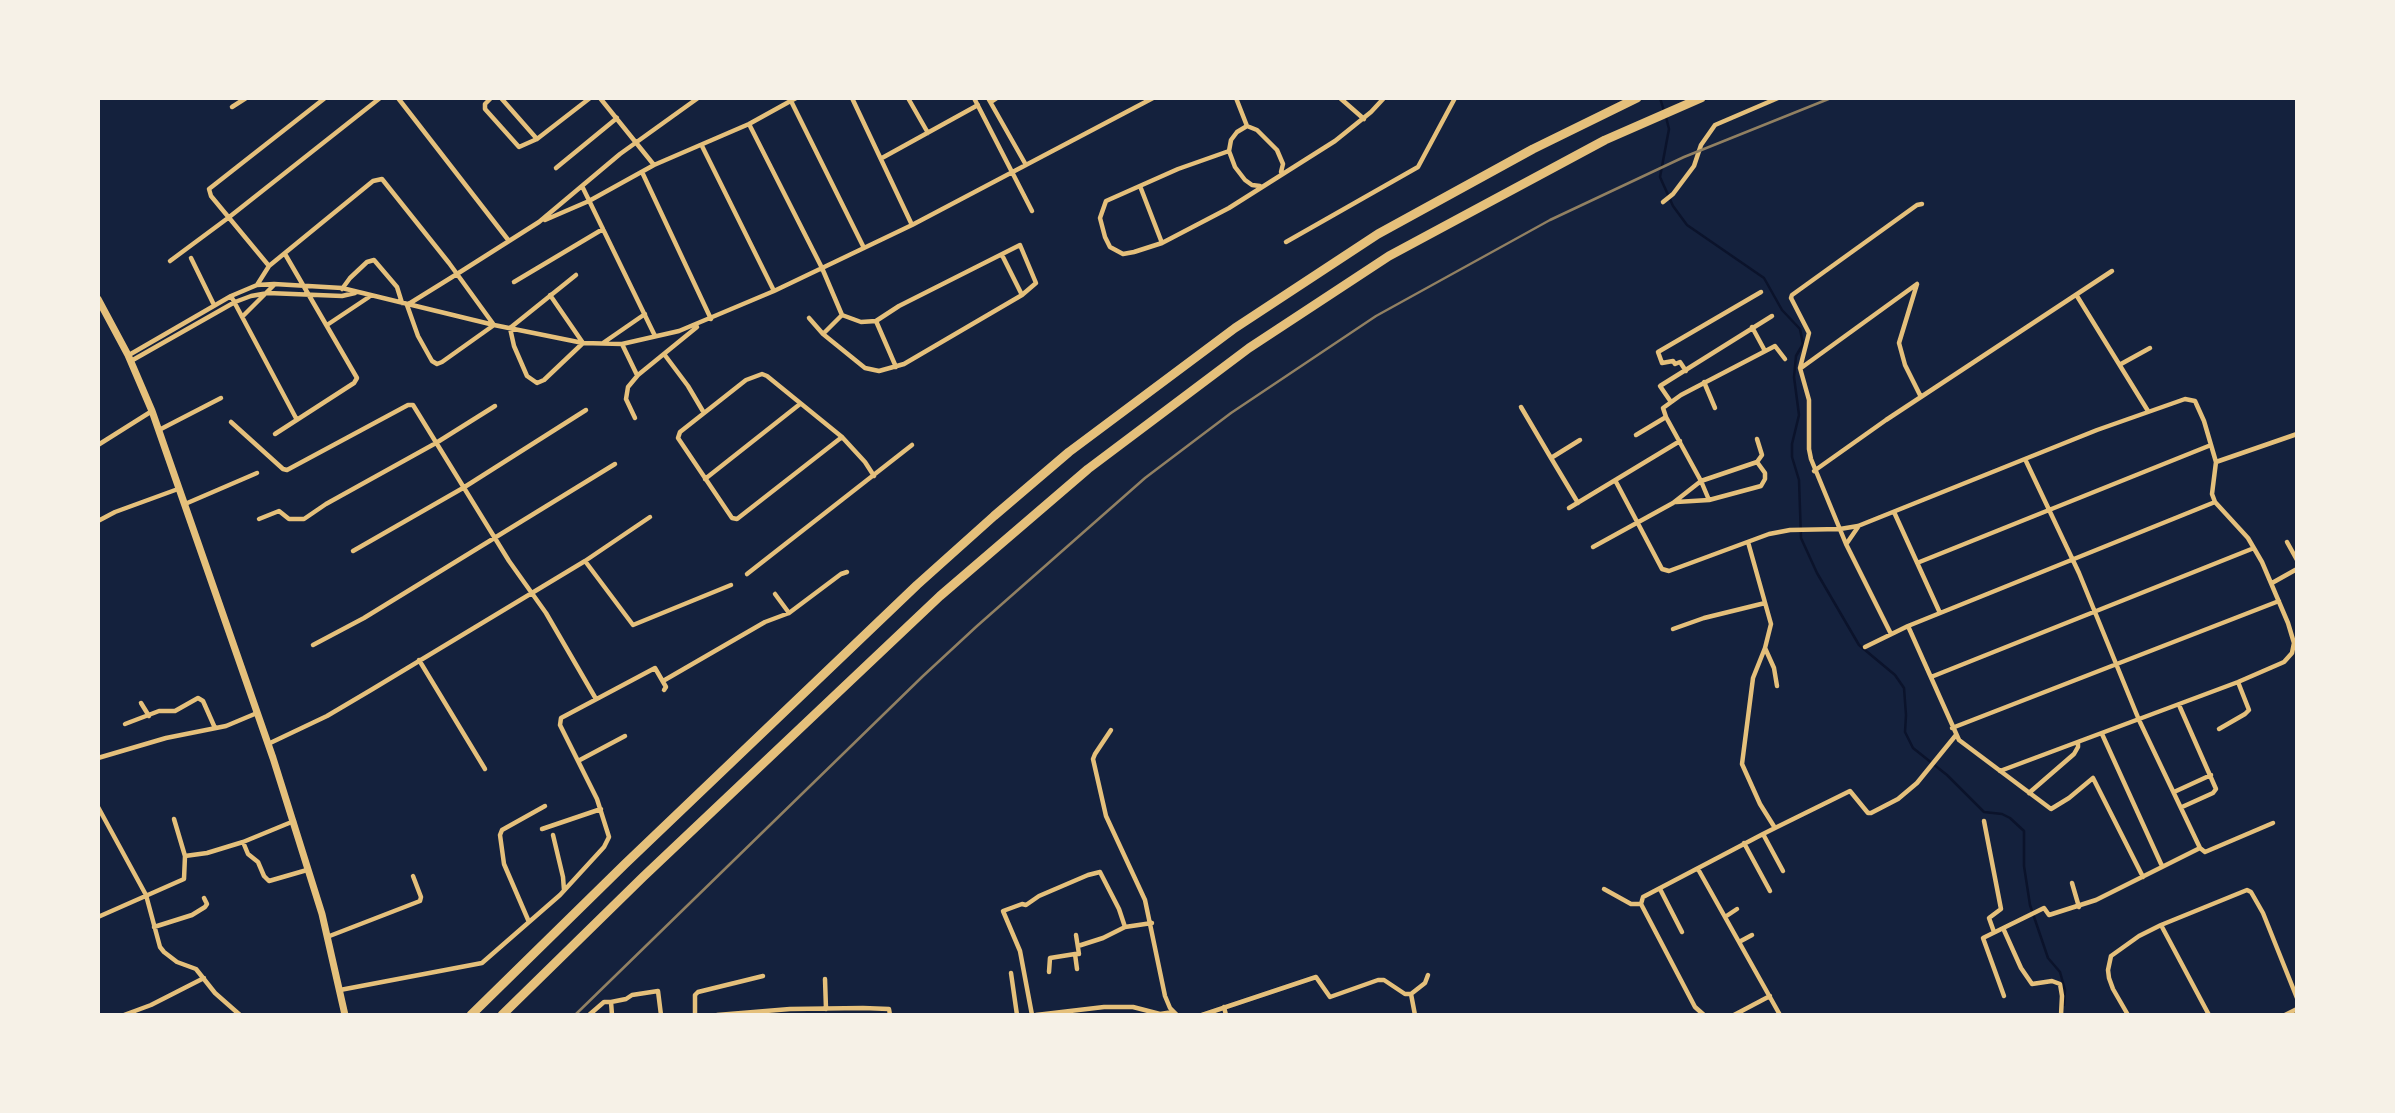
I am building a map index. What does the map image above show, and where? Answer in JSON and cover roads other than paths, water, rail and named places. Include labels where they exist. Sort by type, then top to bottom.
[{"type":"highway","points":[[471,1015],[917,585],[1069,452],[1235,328],[1378,234],[1533,149],[1637,98]]},
{"type":"highway","points":[[502,1015],[643,877],[940,596],[1088,469],[1249,348],[1389,256],[1547,170],[1648,120],[1701,98]]},
{"type":"main road","points":[[98,299],[130,358],[152,411],[268,744],[308,870],[345,1015]]},
{"type":"street","points":[[232,107],[246,98]]},
{"type":"street","points":[[269,266],[209,194],[211,187],[325,98]]},
{"type":"street","points":[[170,261],[380,98]]},
{"type":"street","points":[[398,98],[509,241]]},
{"type":"street","points":[[491,98],[485,104],[485,109],[516,145],[521,147],[537,139],[590,98]]},
{"type":"street","points":[[502,98],[537,139]]},
{"type":"street","points":[[600,98],[654,165]]},
{"type":"street","points":[[404,304],[539,222],[636,143],[698,98]]},
{"type":"street","points":[[852,98],[912,225]]},
{"type":"street","points":[[908,98],[928,133]]},
{"type":"street","points":[[974,98],[1015,171],[1032,211]]},
{"type":"street","points":[[997,98],[990,100],[1024,166]]},
{"type":"street","points":[[130,358],[157,338],[231,296],[257,285],[274,284],[342,288],[494,325],[583,343],[622,344],[679,331],[774,291],[912,225],[1153,98]]},
{"type":"street","points":[[1236,98],[1247,126],[1257,130],[1277,150],[1283,163],[1281,173]]},
{"type":"street","points":[[1340,98],[1364,118]]},
{"type":"street","points":[[1229,150],[1111,198],[1103,205],[1100,218],[1105,237],[1113,250],[1123,254],[1134,253],[1162,243],[1229,208],[1335,141],[1384,98]]},
{"type":"street","points":[[1286,242],[1415,170],[1422,162],[1455,98]]},
{"type":"street","points":[[1663,202],[1694,166],[1701,145],[1715,125],[1778,98]]},
{"type":"street","points":[[539,222],[589,201],[654,165],[749,124],[793,99],[864,248]]},
{"type":"street","points":[[882,158],[978,105]]},
{"type":"street","points":[[556,169],[617,117]]},
{"type":"street","points":[[749,124],[822,268],[842,315],[861,322],[876,321],[899,306],[1020,245],[1036,283],[1022,295],[895,367],[880,371],[865,368],[823,334],[809,318]]},
{"type":"street","points":[[1247,126],[1237,132],[1231,140],[1229,150],[1245,180],[1252,185],[1261,186]]},
{"type":"street","points":[[702,146],[774,291]]},
{"type":"street","points":[[642,172],[711,319]]},
{"type":"street","points":[[257,285],[269,266],[379,178],[385,180],[494,325]]},
{"type":"street","points":[[582,186],[654,336]]},
{"type":"street","points":[[1140,186],[1162,243]]},
{"type":"street","points":[[1891,634],[1846,544],[1815,471],[1809,449],[1809,400],[1800,368],[1809,332],[1792,302],[1792,295],[1922,204]]},
{"type":"street","points":[[514,282],[603,229]]},
{"type":"street","points":[[275,434],[356,380],[356,375],[285,254]]},
{"type":"street","points":[[1002,255],[1022,295]]},
{"type":"street","points":[[191,258],[214,305]]},
{"type":"street","points":[[342,296],[342,288],[367,262],[374,260],[397,287],[418,336],[432,361],[437,364],[494,325]]},
{"type":"street","points":[[1815,471],[1921,397],[2112,271]]},
{"type":"street","points":[[510,328],[576,275]]},
{"type":"street","points":[[242,317],[274,284]]},
{"type":"street","points":[[1800,368],[1917,284],[1899,343],[1905,365],[1921,397]]},
{"type":"street","points":[[1686,371],[1680,362],[1675,364],[1673,360],[1662,363],[1658,352],[1761,292]]},
{"type":"street","points":[[130,358],[162,345],[234,302],[251,296],[268,293],[308,293],[342,296],[356,293]]},
{"type":"street","points":[[550,295],[583,343]]},
{"type":"street","points":[[231,296],[297,420]]},
{"type":"street","points":[[327,325],[370,296]]},
{"type":"street","points":[[2077,296],[2148,411]]},
{"type":"street","points":[[200,313],[204,320]]},
{"type":"street","points":[[602,344],[645,314]]},
{"type":"street","points":[[823,334],[842,315]]},
{"type":"street","points":[[1671,402],[1660,386],[1772,316]]},
{"type":"street","points":[[876,321],[895,367]]},
{"type":"street","points":[[635,418],[629,409],[626,393],[638,375],[701,323]]},
{"type":"street","points":[[1752,327],[1765,351]]},
{"type":"street","points":[[510,328],[514,346],[527,376],[537,383],[544,380],[583,343]]},
{"type":"street","points":[[157,338],[162,345]]},
{"type":"street","points":[[622,344],[638,375]]},
{"type":"street","points":[[1709,500],[1665,417],[1663,408],[1704,382],[1776,345],[1785,359]]},
{"type":"street","points":[[2121,364],[2150,348]]},
{"type":"street","points":[[664,354],[704,413]]},
{"type":"street","points":[[842,437],[737,519],[732,518],[678,438],[680,432],[746,380],[762,374],[768,376],[842,437],[874,476]]},
{"type":"street","points":[[1704,382],[1715,408]]},
{"type":"street","points":[[159,430],[221,398]]},
{"type":"street","points":[[1615,480],[1662,569],[1666,571],[1769,534],[1790,530],[1858,526],[2148,411],[2185,399],[2193,400],[2200,412],[2216,462],[2212,494],[2215,502],[2240,527],[2272,583],[2294,643],[2292,653],[2284,662],[2238,682],[2000,771]]},
{"type":"street","points":[[231,422],[283,469],[290,469],[410,404],[414,406],[463,488],[530,593],[546,613],[596,699]]},
{"type":"street","points":[[705,479],[800,404]]},
{"type":"street","points":[[259,519],[279,511],[289,519],[304,519],[495,406]]},
{"type":"street","points":[[1521,407],[1578,503]]},
{"type":"street","points":[[354,551],[463,488],[586,410]]},
{"type":"street","points":[[98,445],[152,411]]},
{"type":"street","points":[[1636,435],[1665,417]]},
{"type":"street","points":[[2216,462],[2297,434]]},
{"type":"street","points":[[1593,547],[1673,503],[1701,481],[1757,462],[1762,456],[1758,439]]},
{"type":"street","points":[[1551,458],[1580,440]]},
{"type":"street","points":[[1569,508],[1680,441]]},
{"type":"street","points":[[747,574],[912,445]]},
{"type":"street","points":[[1917,563],[2211,445]]},
{"type":"street","points":[[2025,459],[2095,612],[2139,720],[2200,848],[2206,852],[2273,823]]},
{"type":"street","points":[[1673,503],[1709,500],[1761,486],[1765,473],[1757,462]]},
{"type":"street","points":[[313,645],[364,618],[615,464]]},
{"type":"street","points":[[184,505],[257,473]]},
{"type":"street","points":[[98,521],[179,489]]},
{"type":"street","points":[[1865,647],[1908,626],[2215,502]]},
{"type":"street","points":[[1894,512],[1940,613]]},
{"type":"street","points":[[268,744],[327,716],[585,561],[650,517]]},
{"type":"street","points":[[1846,544],[1858,526]]},
{"type":"street","points":[[1748,542],[1771,624],[1753,678],[1742,764],[1760,804],[1775,828]]},
{"type":"street","points":[[2287,542],[2297,560]]},
{"type":"street","points":[[1931,677],[2254,548]]},
{"type":"street","points":[[585,561],[633,625],[731,585]]},
{"type":"street","points":[[2272,583],[2297,569]]},
{"type":"street","points":[[663,681],[765,622],[789,613],[841,574],[848,572]]},
{"type":"street","points":[[775,594],[789,613]]},
{"type":"street","points":[[1952,728],[2280,601]]},
{"type":"street","points":[[1673,629],[1703,618],[1765,603]]},
{"type":"street","points":[[1908,626],[1952,728],[1963,744],[2053,809],[2093,778],[2143,877]]},
{"type":"street","points":[[1765,648],[1774,668],[1777,686]]},
{"type":"street","points":[[419,660],[485,769]]},
{"type":"street","points":[[340,990],[482,963],[564,891],[608,842],[608,834],[601,809],[560,720],[655,668],[666,688],[664,690]]},
{"type":"street","points":[[2219,729],[2249,710],[2238,682]]},
{"type":"street","points":[[125,724],[159,711],[175,711],[198,698],[203,701],[215,728]]},
{"type":"street","points":[[141,702],[149,716]]},
{"type":"street","points":[[2179,705],[2216,791],[2182,807]]},
{"type":"street","points":[[98,758],[166,738],[215,728],[257,713]]},
{"type":"street","points":[[1111,730],[1095,754],[1095,766],[1109,825],[1145,900],[1152,923],[1165,996],[1173,1013],[1160,1014],[1129,1007],[1104,1007],[1034,1015],[1020,951],[1003,911],[1026,905],[1039,896],[1100,872],[1125,927]]},
{"type":"street","points":[[2102,734],[2162,866]]},
{"type":"street","points":[[1704,1015],[1695,1007],[1642,904],[1643,897],[1850,791],[1869,814],[1904,794],[1956,735]]},
{"type":"street","points":[[578,761],[625,736]]},
{"type":"street","points":[[2029,793],[2074,754],[2078,743]]},
{"type":"street","points":[[2174,792],[2211,775]]},
{"type":"street","points":[[529,922],[504,864],[500,835],[502,830],[545,806]]},
{"type":"street","points":[[98,807],[101,821],[146,895],[164,952],[177,962],[196,969],[215,993],[240,1015]]},
{"type":"street","points":[[542,829],[601,809]]},
{"type":"street","points":[[98,918],[181,882],[185,876],[186,856],[174,819]]},
{"type":"street","points":[[186,856],[243,842],[294,821]]},
{"type":"street","points":[[1984,821],[2001,909],[1989,918],[1994,932]]},
{"type":"street","points":[[1763,834],[1783,871]]},
{"type":"street","points":[[552,835],[564,891]]},
{"type":"street","points":[[243,842],[248,854],[258,862],[266,880],[308,870]]},
{"type":"street","points":[[1744,843],[1770,891]]},
{"type":"street","points":[[2004,996],[1983,938],[2044,908],[2049,915],[2111,894],[2200,848]]},
{"type":"street","points":[[1698,869],[1780,1015]]},
{"type":"street","points":[[327,937],[420,901],[413,876]]},
{"type":"street","points":[[2072,883],[2080,906]]},
{"type":"street","points":[[1604,889],[1631,904],[1642,904]]},
{"type":"street","points":[[1659,889],[1682,932]]},
{"type":"street","points":[[2129,1015],[2113,989],[2108,970],[2111,956],[2139,936],[2161,925],[2249,891],[2263,913],[2297,998]]},
{"type":"street","points":[[155,927],[205,908],[207,904],[204,898]]},
{"type":"street","points":[[1725,917],[1737,909]]},
{"type":"street","points":[[1078,946],[1103,938],[1112,931],[1152,923]]},
{"type":"street","points":[[2161,925],[2209,1015]]},
{"type":"street","points":[[2003,928],[2021,968],[2032,984],[2052,981],[2060,984],[2061,1015]]},
{"type":"street","points":[[1049,972],[1050,958],[1079,954],[1076,935]]},
{"type":"street","points":[[1739,942],[1752,935]]},
{"type":"street","points":[[1075,954],[1077,969]]},
{"type":"street","points":[[1011,973],[1017,1015]]},
{"type":"street","points":[[1411,995],[1424,983],[1428,975]]},
{"type":"street","points":[[695,1015],[695,995],[698,992],[763,976]]},
{"type":"street","points":[[1202,1015],[1316,977],[1330,997],[1378,980],[1384,980],[1411,995]]},
{"type":"street","points":[[124,1015],[151,1005],[204,978]]},
{"type":"street","points":[[825,979],[826,1009]]},
{"type":"street","points":[[589,1015],[604,1002],[658,991],[661,1015]]},
{"type":"street","points":[[1411,995],[1415,1015]]},
{"type":"street","points":[[1734,1015],[1770,996]]},
{"type":"street","points":[[611,1002],[612,1015]]},
{"type":"street","points":[[1224,1007],[1226,1015]]},
{"type":"street","points":[[716,1015],[790,1009],[887,1009],[890,1015]]},
{"type":"street","points":[[2285,1015],[2297,1009]]},
{"type":"waterway","points":[[1660,98],[1664,111]]},
{"type":"waterway","points":[[1666,117],[1669,129],[1660,177],[1673,206],[1687,225],[1764,278],[1782,310],[1800,329],[1803,344],[1796,356],[1794,377],[1799,415],[1792,444],[1792,457],[1799,480],[1801,538],[1817,573],[1859,645],[1895,675],[1904,688],[1905,732],[1913,748],[1947,775],[1984,812],[2002,814],[2024,831],[2024,866],[2030,905],[2048,958],[2060,972],[2065,990],[2064,1005]]},
{"type":"railway","points":[[575,1015],[977,626],[1145,478],[1231,413],[1376,316],[1550,220],[1684,157],[1831,98]]}]
